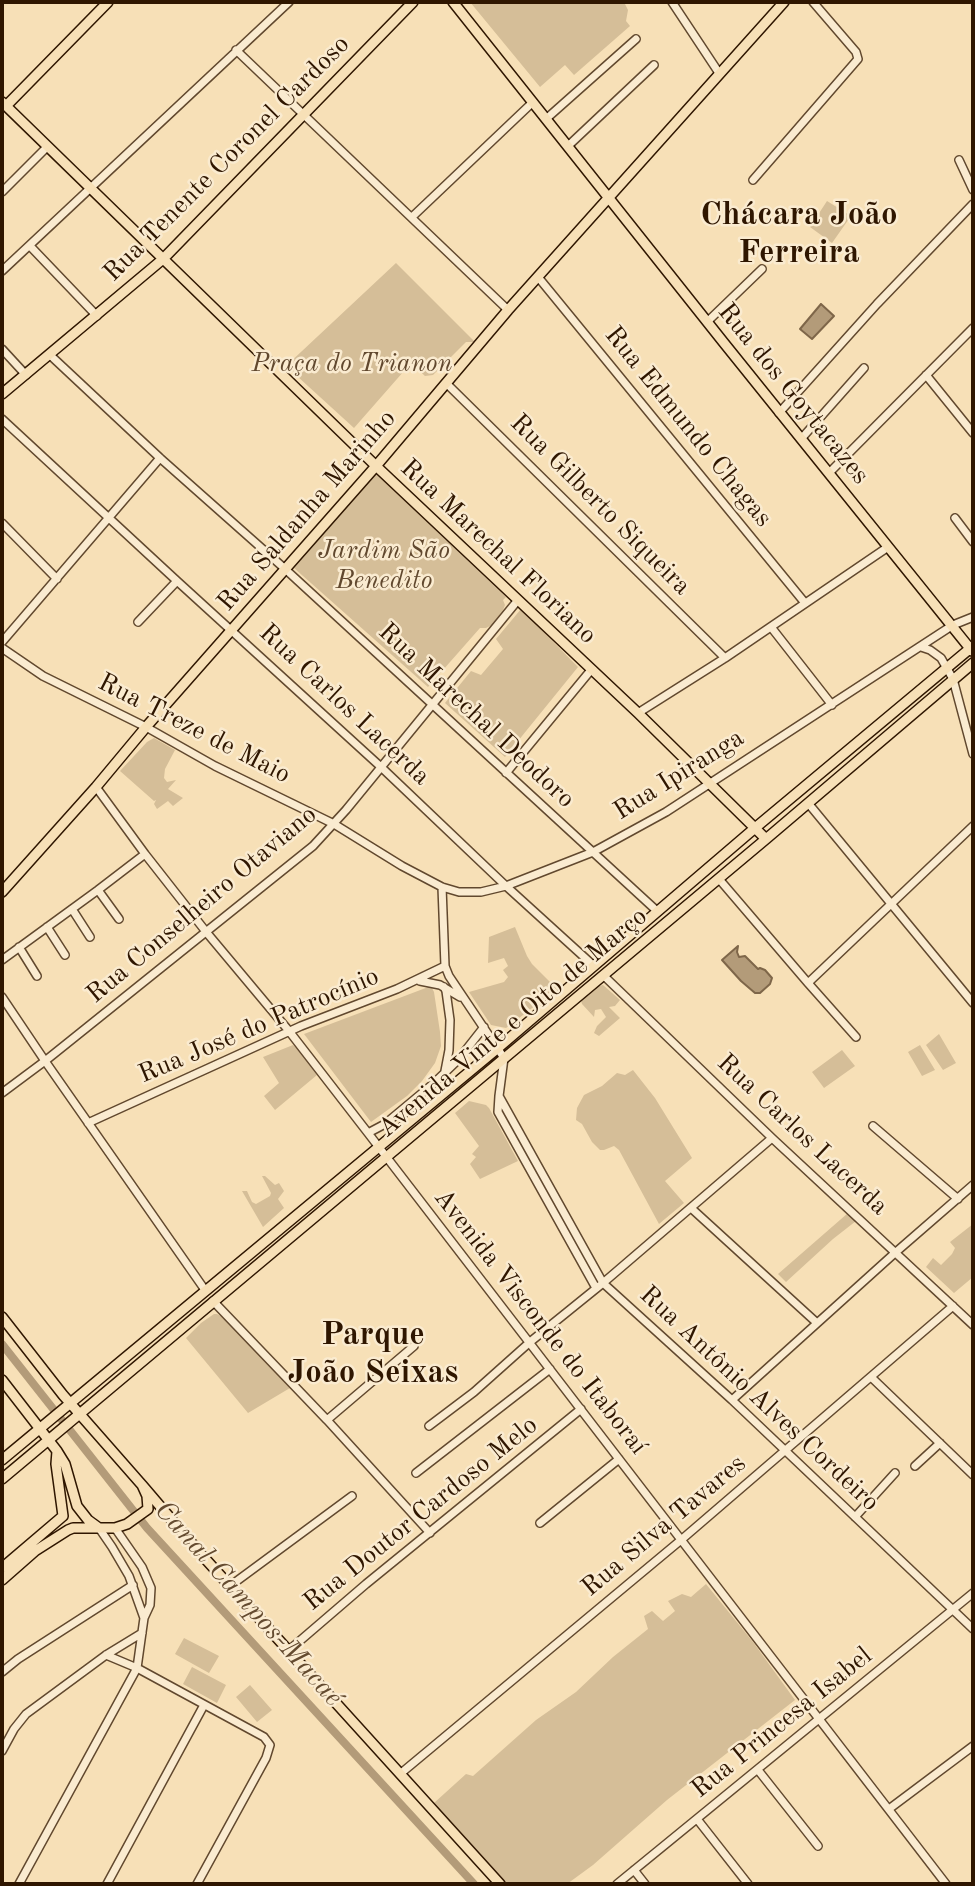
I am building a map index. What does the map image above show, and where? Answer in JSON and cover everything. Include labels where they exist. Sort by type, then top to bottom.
[{"type":"main road","points":[[3,106],[108,2]]},
{"type":"main road","name":"Rua Tenente Coronel Cardoso","points":[[2,394],[163,259],[412,2]]},
{"type":"main road","name":"Rua dos Goytacazes","points":[[453,2],[779,413],[972,649]]},
{"type":"main road","name":"Rua Saldanha Marinho","points":[[2,892],[376,466],[508,310],[783,2]]},
{"type":"main road","name":"Rua Marechal Floriano","points":[[3,106],[376,466],[638,713],[766,839]]},
{"type":"main road","name":"Avenida Vinte e Oito de Março","points":[[42,1425],[498,1048],[755,828],[972,649]]},
{"type":"main road","name":"Avenida Vinte e Oito de Março","points":[[52,1437],[973,663]]},
{"type":"main road","points":[[2,1317],[65,1405],[142,1485],[170,1520],[500,1884]]},
{"type":"main road","points":[[2,1380],[52,1437],[65,1464],[77,1507],[99,1528]]},
{"type":"main road","points":[[2,1460],[42,1425]]},
{"type":"main road","points":[[2,1479],[52,1437]]},
{"type":"main road","points":[[57,1451],[56,1464],[63,1517],[69,1522],[68,1530]]},
{"type":"main road","points":[[142,1485],[147,1496],[146,1511]]},
{"type":"main road","points":[[146,1511],[170,1520]]},
{"type":"main road","points":[[2,1580],[36,1551],[68,1530],[115,1528],[146,1511]]},
{"type":"main road","points":[[2,1568],[63,1517]]},
{"type":"street","points":[[2,271],[289,2]]},
{"type":"street","points":[[672,2],[719,73]]},
{"type":"street","points":[[752,180],[858,59],[856,52],[813,2]]},
{"type":"street","points":[[546,119],[636,39]]},
{"type":"street","points":[[236,50],[508,310]]},
{"type":"street","points":[[568,146],[654,65]]},
{"type":"street","points":[[412,217],[533,102]]},
{"type":"street","points":[[2,192],[47,147]]},
{"type":"street","points":[[959,160],[973,190]]},
{"type":"street","points":[[779,413],[877,304],[973,204]]},
{"type":"street","points":[[30,246],[97,316]]},
{"type":"street","points":[[707,322],[762,269]]},
{"type":"street","name":"Rua Edmundo Chagas","points":[[538,277],[806,603]]},
{"type":"street","points":[[829,473],[973,328]]},
{"type":"street","points":[[2,349],[26,375]]},
{"type":"street","name":"Rua Marechal Deodoro","points":[[50,355],[657,911]]},
{"type":"street","points":[[801,439],[864,368]]},
{"type":"street","points":[[926,375],[973,432]]},
{"type":"street","name":"Rua Gilberto Siqueira","points":[[446,383],[724,658]]},
{"type":"street","name":"Rua Carlos Lacerda","points":[[2,419],[594,965]]},
{"type":"street","points":[[2,642],[160,458]]},
{"type":"street","points":[[955,517],[973,542]]},
{"type":"street","points":[[2,523],[57,579]]},
{"type":"street","points":[[638,713],[888,547]]},
{"type":"street","points":[[138,622],[177,581]]},
{"type":"street","name":"Rua Conselheiro Otaviano","points":[[2,1093],[313,846],[518,600]]},
{"type":"street","name":"Rua Ipiranga","points":[[442,887],[459,892],[481,892],[506,886],[593,852],[666,812],[953,625],[973,617]]},
{"type":"street","points":[[771,627],[832,705]]},
{"type":"street","points":[[921,647],[937,654],[953,679],[973,754]]},
{"type":"street","name":"Rua Treze de Maio","points":[[2,648],[43,676],[146,727],[215,766],[334,824],[442,887]]},
{"type":"street","points":[[506,773],[591,670]]},
{"type":"street","name":"Avenida Visconde do Itaboraí","points":[[96,787],[206,933],[289,1031],[379,1146],[946,1884]]},
{"type":"street","points":[[808,803],[971,998]]},
{"type":"street","points":[[808,983],[973,826]]},
{"type":"street","points":[[2,960],[145,854]]},
{"type":"street","points":[[719,878],[856,1037]]},
{"type":"street","points":[[442,887],[445,966],[504,1058]]},
{"type":"street","points":[[98,890],[119,919]]},
{"type":"street","points":[[72,909],[90,937]]},
{"type":"street","points":[[47,927],[65,955]]},
{"type":"street","points":[[19,947],[37,976]]},
{"type":"street","name":"Rua José do Patrocínio","points":[[88,1123],[289,1031],[417,981],[445,966]]},
{"type":"street","name":"Rua Carlos Lacerda","points":[[603,975],[772,1138],[973,1325]]},
{"type":"street","points":[[417,981],[444,987],[464,999]]},
{"type":"street","points":[[444,987],[450,1020],[445,1072]]},
{"type":"street","points":[[2,997],[205,1290]]},
{"type":"street","points":[[368,1133],[385,1124],[445,1072],[484,1027]]},
{"type":"street","name":"Rua Antônio Alves Cordeiro","points":[[504,1058],[498,1112],[603,1283],[732,1400],[973,1629]]},
{"type":"street","points":[[873,1126],[958,1199]]},
{"type":"street","points":[[429,1426],[474,1392],[772,1138]]},
{"type":"street","name":"Rua Antônio Alves Cordeiro","points":[[542,1181],[596,1288]]},
{"type":"street","points":[[732,1400],[973,1185]]},
{"type":"street","points":[[691,1208],[817,1323]]},
{"type":"street","points":[[213,1301],[327,1420],[430,1534]]},
{"type":"street","name":"Rua Silva Tavares","points":[[400,1774],[681,1540],[953,1306]]},
{"type":"street","points":[[327,1420],[414,1346]]},
{"type":"street","points":[[416,1473],[550,1369]]},
{"type":"street","points":[[871,1377],[973,1475]]},
{"type":"street","name":"Rua Doutor Cardoso Melo","points":[[288,1651],[581,1409]]},
{"type":"street","points":[[915,1466],[940,1443]]},
{"type":"street","points":[[540,1523],[619,1459]]},
{"type":"street","points":[[855,1517],[895,1474]]},
{"type":"street","points":[[230,1586],[352,1496]]},
{"type":"street","points":[[99,1528],[129,1576],[144,1618]]},
{"type":"street","points":[[19,1884],[137,1668],[144,1618],[152,1595],[149,1580],[142,1567],[115,1528]]},
{"type":"street","points":[[129,1576],[142,1567]]},
{"type":"street","points":[[2,1672],[133,1584]]},
{"type":"street","name":"Rua Princesa Isabel","points":[[617,1884],[973,1593]]},
{"type":"street","points":[[2,1751],[26,1714],[142,1633]]},
{"type":"street","points":[[106,1656],[137,1668],[264,1737],[270,1745],[266,1758],[197,1884]]},
{"type":"street","points":[[107,1884],[204,1705]]},
{"type":"street","points":[[889,1809],[973,1746]]},
{"type":"street","points":[[758,1770],[818,1846]]},
{"type":"street","points":[[697,1819],[748,1884]]},
{"type":"street","points":[[634,1870],[645,1884]]},
{"type":"green space","points":[[470,2],[624,2],[628,10],[626,21],[630,26],[574,75],[565,65],[540,87]]},
{"type":"green space","points":[[827,201],[851,216],[832,243],[810,227]]},
{"type":"green space","name":"Praça do Trianon","points":[[396,263],[475,342],[466,342],[433,375],[425,376],[411,363],[354,428],[286,366]]},
{"type":"green space","name":"Jardim São Benedito","points":[[376,474],[506,597],[503,600],[503,610],[492,625],[480,628],[428,687],[294,568]]},
{"type":"green space","name":"Jardim São Benedito","points":[[521,609],[578,667],[505,757],[445,703],[471,671],[481,675],[503,649],[496,639]]},
{"type":"green space","points":[[154,738],[175,750],[165,769],[164,778],[167,782],[176,780],[168,789],[183,798],[173,806],[168,801],[157,809],[154,804],[156,800],[120,771]]},
{"type":"green space","points":[[515,927],[532,964],[557,989],[506,1028],[491,1025],[469,992],[504,982],[508,977],[503,970],[508,966],[504,958],[488,963],[489,937]]},
{"type":"green space","points":[[603,985],[620,1000],[615,1006],[609,1007],[620,1018],[599,1036],[594,1033],[606,1017],[601,1009],[595,1010],[594,1017],[581,1001]]},
{"type":"green space","points":[[431,986],[441,1046],[435,1063],[407,1096],[371,1122],[304,1034]]},
{"type":"green space","points":[[939,1034],[956,1063],[943,1070],[926,1045]]},
{"type":"green space","points":[[293,1045],[317,1075],[275,1110],[264,1096],[279,1083],[263,1057]]},
{"type":"green space","points":[[920,1045],[935,1070],[922,1076],[908,1052]]},
{"type":"green space","points":[[842,1050],[855,1066],[824,1088],[812,1072]]},
{"type":"green space","points":[[633,1070],[655,1098],[692,1158],[665,1181],[684,1203],[659,1224],[619,1150],[614,1146],[600,1150],[582,1124],[576,1120],[577,1108],[584,1095],[602,1086],[617,1073],[625,1075]]},
{"type":"green space","points":[[469,1101],[489,1108],[518,1161],[480,1179],[470,1164],[476,1157],[472,1154],[479,1146],[455,1113]]},
{"type":"green space","points":[[262,1176],[275,1185],[279,1183],[284,1191],[278,1199],[284,1208],[263,1227],[242,1191],[247,1191],[252,1202],[256,1204],[270,1196]]},
{"type":"green space","points":[[848,1213],[856,1221],[786,1282],[778,1274]]},
{"type":"green space","points":[[973,1224],[973,1277],[954,1293],[926,1267],[933,1258],[941,1265],[955,1248],[950,1242]]},
{"type":"green space","points":[[214,1314],[224,1318],[290,1388],[248,1413],[186,1338]]},
{"type":"green space","points":[[706,1584],[795,1700],[667,1800],[593,1865],[567,1884],[506,1884],[434,1803],[466,1774],[473,1776],[536,1720],[576,1692],[648,1629],[644,1616],[652,1611],[663,1621],[675,1611],[668,1601],[682,1594],[691,1597]]},
{"type":"green space","points":[[184,1638],[219,1656],[209,1673],[175,1654]]},
{"type":"green space","points":[[192,1667],[226,1685],[217,1703],[183,1684]]},
{"type":"green space","points":[[250,1685],[272,1710],[257,1722],[236,1697]]},
{"type":"shaded area","points":[[821,304],[834,316],[812,339],[800,329]]},
{"type":"shaded area","points":[[738,946],[739,957],[745,956],[772,978],[770,984],[760,993],[755,993],[741,981],[722,960]]},
{"type":"waterway","name":"Canal Campos-Macaé","points":[[2,1344],[147,1528],[474,1884]]},
{"type":"district","name":"Chácara João Ferreira","points":[[799,234]]},
{"type":"district","name":"Parque João Seixas","points":[[373,1354]]}]
